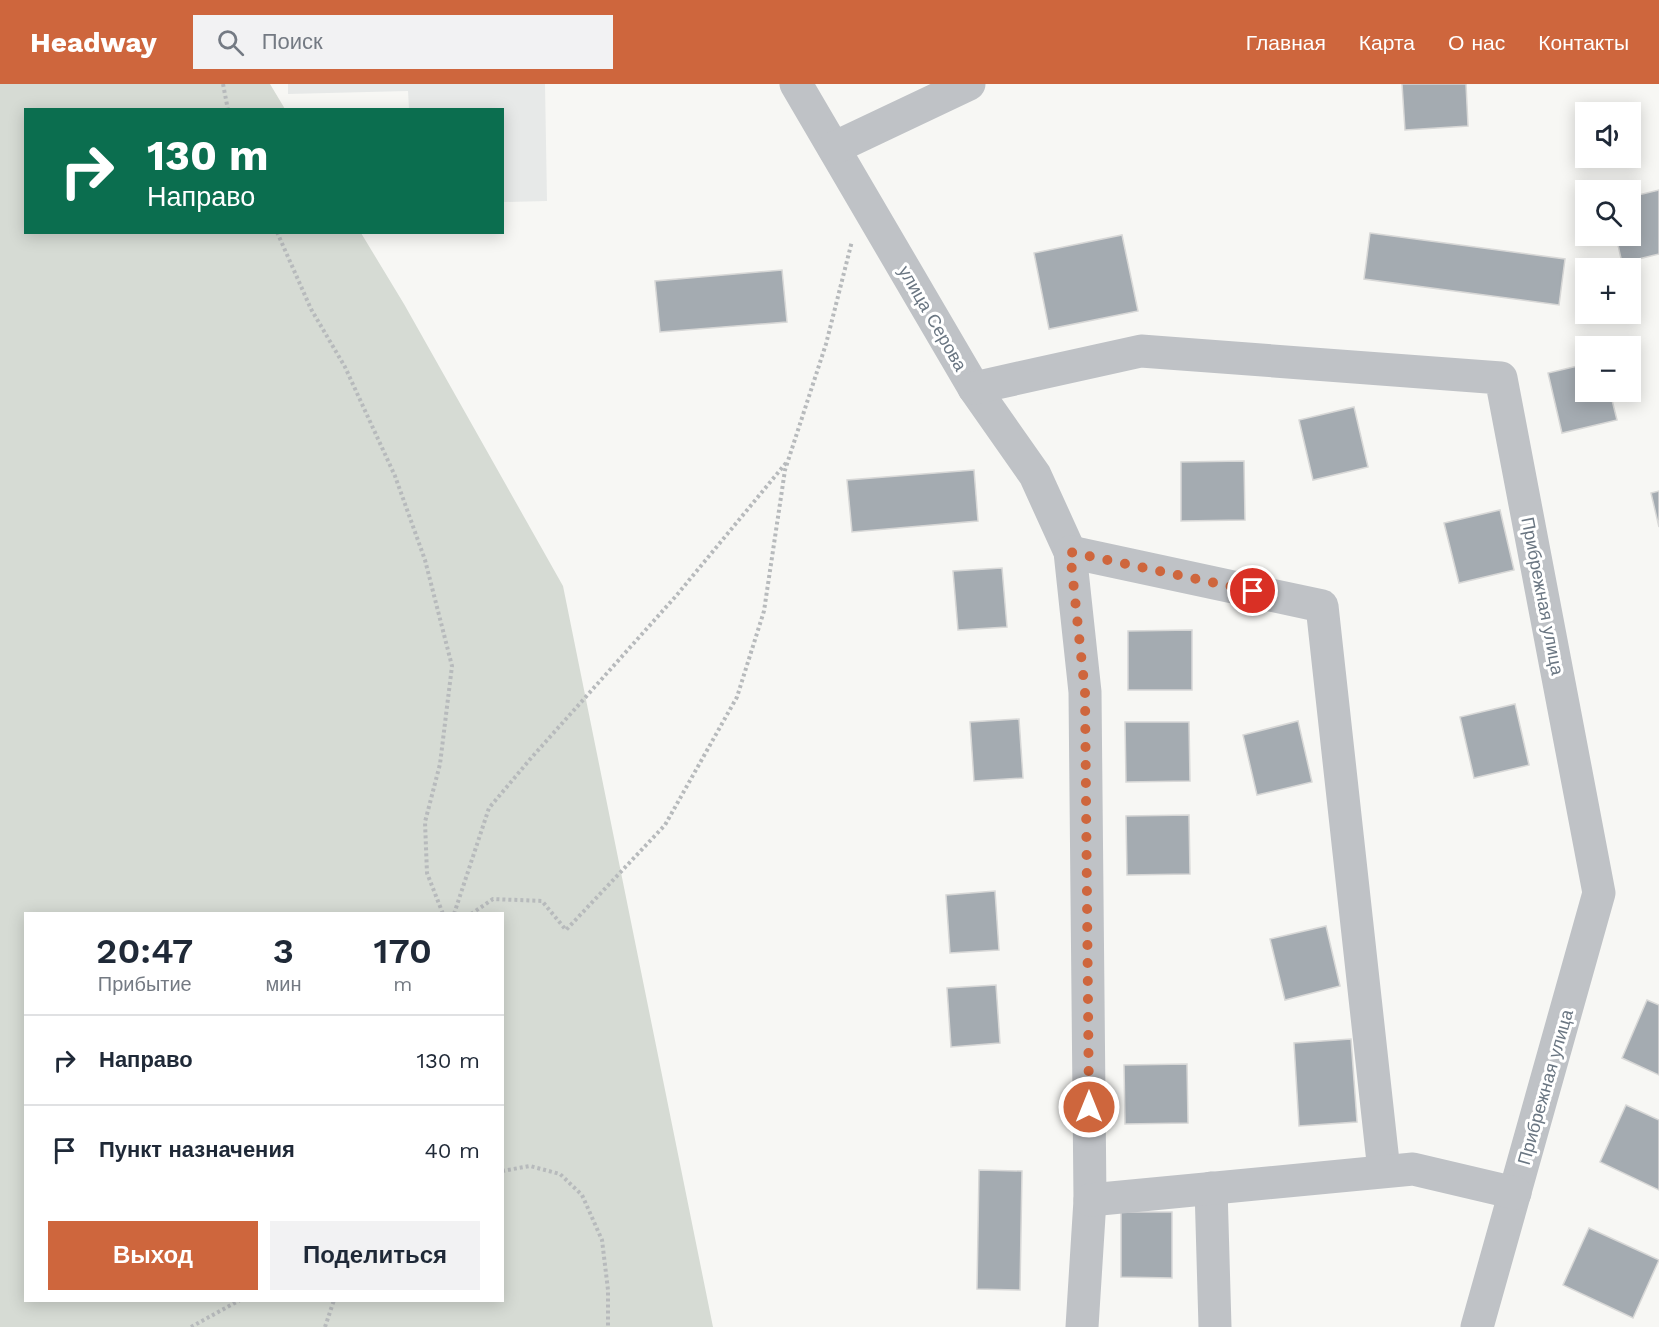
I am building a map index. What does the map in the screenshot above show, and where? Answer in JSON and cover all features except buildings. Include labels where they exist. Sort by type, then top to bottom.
[{"type":"street","name":"улица Серова","points":[[796,84],[974,388],[1035,475],[1070,552],[1085,692],[1090,1200],[1082,1327]]},
{"type":"street","points":[[834,148],[969,84]]},
{"type":"street","name":"Прибрежная улица","points":[[974,388],[1141,351],[1501,378],[1599,893],[1477,1327]]},
{"type":"street","points":[[1070,552],[1322,606],[1384,1171]]},
{"type":"street","points":[[1090,1200],[1413,1169],[1515,1193]]},
{"type":"street","points":[[1211,1188],[1215,1327]]},
{"type":"path","points":[[223,84],[228,108]]},
{"type":"path","points":[[474,912],[494,899],[542,901],[566,930],[666,825],[737,697],[764,611],[785,470],[825,344],[863,199]]},
{"type":"path","points":[[278,234],[312,309],[345,367],[395,476],[425,560],[452,666],[440,764],[425,822],[427,873],[442,912]]},
{"type":"path","points":[[455,912],[489,808],[676,596],[788,461]]},
{"type":"path","points":[[504,1171],[530,1166],[560,1174],[582,1195],[602,1240],[608,1290],[608,1327]]},
{"type":"path","points":[[191,1327],[236,1302]]},
{"type":"path","points":[[325,1327],[333,1302]]},
{"type":"shaded area","points":[[0,84],[270,84],[284,108],[24,108],[24,234],[362,234],[404,304],[563,586],[713,1327],[0,1327]]},
{"type":"shaded area","points":[[288,84],[545,84],[547,201],[504,202],[504,108],[409,108],[408,91],[288,94]]},
{"type":"route","points":[[1089,1107],[1085,692],[1070,552],[1253,591]]}]
